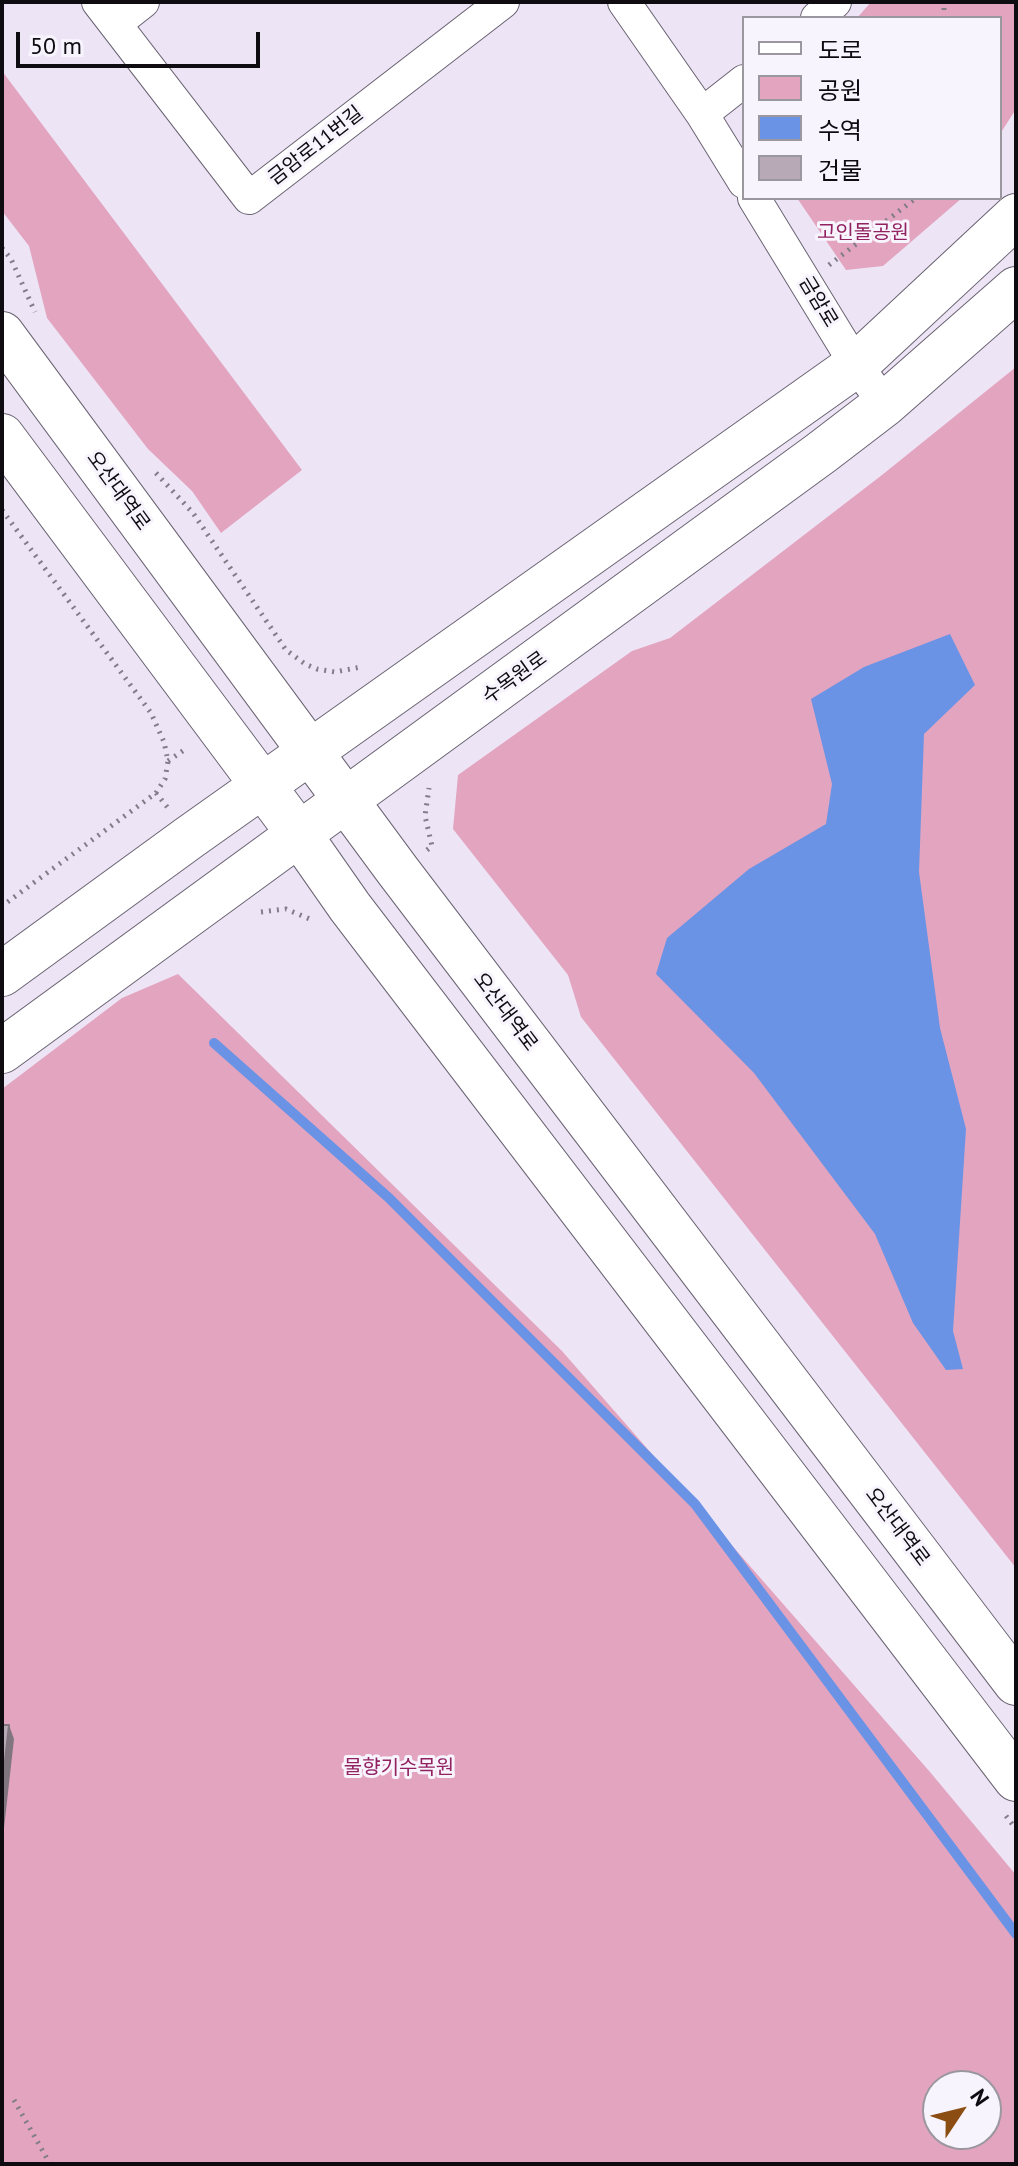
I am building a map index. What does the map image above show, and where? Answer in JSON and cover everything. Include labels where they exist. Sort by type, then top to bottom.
[{"type":"main road","points":[[2,974],[856,365],[1016,216]]},
{"type":"main road","name":"수목원로","points":[[2,1051],[689,551],[885,404],[1016,289]]},
{"type":"main road","name":"오산대역로","points":[[21,328],[310,752],[1016,1683]]},
{"type":"main road","points":[[2,436],[299,834],[359,920],[1016,1779]]},
{"type":"street","points":[[107,13],[143,2]]},
{"type":"street","name":"금암로11번길","points":[[107,13],[249,198],[503,2]]},
{"type":"street","points":[[624,2],[702,114],[742,179]]},
{"type":"street","points":[[819,16],[835,2]]},
{"type":"street","points":[[702,114],[742,83]]},
{"type":"street","name":"금암로","points":[[755,200],[856,365],[885,404]]},
{"type":"path","points":[[806,282],[913,200]]},
{"type":"path","points":[[2,248],[11,259],[21,328]]},
{"type":"path","points":[[149,467],[193,513],[286,650],[317,669],[335,672],[368,664]]},
{"type":"path","points":[[2,510],[151,713],[164,742],[168,761],[165,779],[156,793],[2,906]]},
{"type":"path","points":[[430,782],[425,799],[425,816],[432,846]]},
{"type":"path","points":[[14,2100],[50,2164]]},
{"type":"green space","points":[[871,2],[1016,2],[1016,109],[1002,131],[1002,16],[859,16]]},
{"type":"green space","points":[[2,71],[302,470],[221,533],[192,491],[148,449],[47,318],[29,246],[2,211]]},
{"type":"green space","name":"고인돌공원","points":[[798,200],[960,200],[883,266],[846,270]]},
{"type":"green space","points":[[1016,367],[1016,1568],[581,1017],[568,975],[453,829],[458,775],[632,651],[670,638]]},
{"type":"green space","name":"물향기수목원","points":[[178,974],[562,1351],[930,1772],[1016,1875],[1016,2164],[2,2164],[2,1089],[122,998]]},
{"type":"water","points":[[950,634],[975,685],[924,734],[919,872],[940,1028],[966,1129],[953,1331],[963,1369],[946,1370],[913,1323],[875,1234],[754,1073],[656,974],[667,938],[749,869],[826,824],[832,784],[811,699],[864,667]]},
{"type":"building","points":[[2,1725],[9,1725],[2,1787]]},
{"type":"waterway","points":[[214,1043],[389,1198],[695,1504],[1016,1934]]}]
